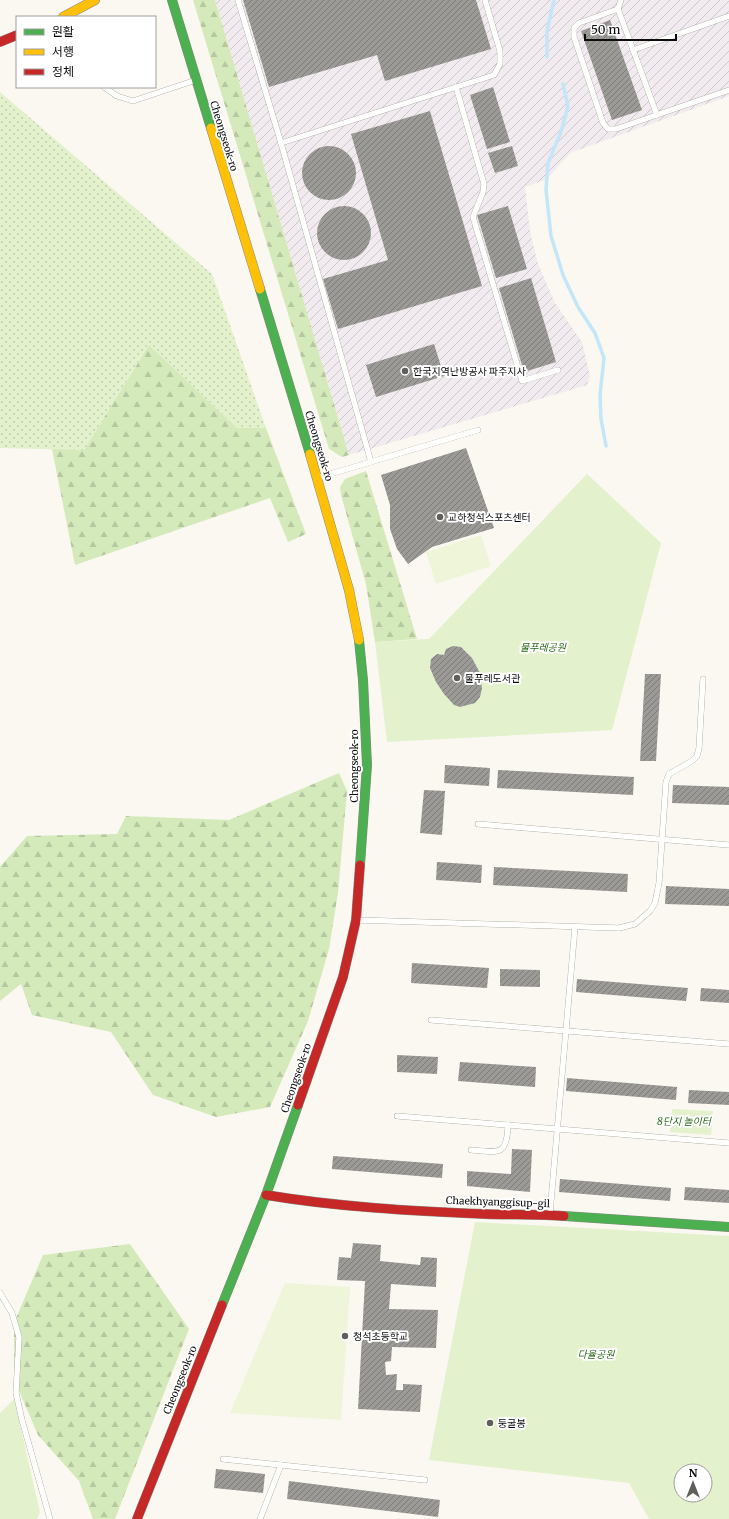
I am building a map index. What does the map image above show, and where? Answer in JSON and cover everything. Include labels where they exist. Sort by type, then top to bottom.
[{"type":"main road","points":[[66,16],[95,0]]},
{"type":"main road","name":"Cheongseok-ro","points":[[137,1519],[266,1194],[343,976],[356,920],[367,765],[363,680],[358,635],[349,590],[317,478],[172,0]]},
{"type":"main road","points":[[0,42],[16,35]]},
{"type":"main road","name":"Chaekhyanggisup-gil","points":[[266,1194],[309,1202],[376,1208],[485,1214],[550,1215],[729,1227]]},
{"type":"lane","points":[[238,0],[281,143],[371,462]]},
{"type":"lane","points":[[281,143],[494,75],[500,64],[500,50],[485,0]]},
{"type":"lane","points":[[621,0],[618,9],[657,115]]},
{"type":"lane","points":[[618,9],[579,23],[574,28],[574,37],[603,123],[608,129],[616,129],[729,90]]},
{"type":"lane","points":[[633,50],[729,16]]},
{"type":"lane","points":[[105,88],[117,96],[132,101],[196,80]]},
{"type":"lane","points":[[456,88],[484,184],[483,192],[473,217],[522,381],[558,370]]},
{"type":"lane","points":[[317,478],[478,430]]},
{"type":"lane","points":[[356,920],[619,928],[635,924],[650,911],[655,903],[659,883],[666,782],[669,774],[692,761],[697,756],[699,748],[703,679]]},
{"type":"lane","points":[[478,824],[729,845]]},
{"type":"lane","points":[[550,1215],[575,927]]},
{"type":"lane","points":[[431,1020],[729,1044]]},
{"type":"lane","points":[[397,1116],[729,1143]]},
{"type":"lane","points":[[471,1150],[496,1152],[503,1148],[507,1139],[508,1125]]},
{"type":"lane","points":[[0,1293],[12,1313],[19,1337],[16,1393],[22,1420],[50,1519]]},
{"type":"lane","points":[[223,1459],[425,1480]]},
{"type":"lane","points":[[260,1519],[281,1465]]},
{"type":"shaded area","points":[[215,0],[729,0],[729,96],[570,153],[547,179],[525,187],[530,232],[538,264],[555,303],[582,342],[590,376],[587,385],[349,455]]},
{"type":"green space","points":[[193,0],[215,0],[349,455],[342,457],[329,449]]},
{"type":"green space","points":[[0,92],[212,274],[266,428],[237,428],[149,345],[84,450],[0,448]]},
{"type":"green space","points":[[149,345],[237,428],[266,428],[306,534],[288,542],[270,498],[75,565],[52,449],[84,450]]},
{"type":"green space","points":[[366,471],[417,639],[375,642],[366,584],[340,487],[345,479]]},
{"type":"green space","name":"물푸레공원","points":[[587,474],[661,543],[612,730],[387,742],[375,642],[429,639]]},
{"type":"green space","points":[[481,535],[491,566],[436,584],[426,552]]},
{"type":"green space","points":[[339,773],[347,791],[338,893],[329,949],[308,1021],[270,1107],[216,1117],[153,1095],[111,1032],[32,1015],[21,984],[0,1001],[0,867],[27,836],[117,834],[126,816],[229,820]]},
{"type":"green space","name":"8단지 놀이터","points":[[672,1109],[713,1111],[711,1135],[670,1132]]},
{"type":"green space","name":"다율공원","points":[[475,1222],[729,1236],[729,1519],[649,1519],[629,1483],[429,1460]]},
{"type":"green space","points":[[130,1244],[189,1329],[115,1519],[93,1519],[79,1481],[38,1435],[14,1379],[14,1323],[43,1255]]},
{"type":"green space","points":[[285,1283],[350,1287],[341,1420],[230,1413]]},
{"type":"green space","points":[[14,1399],[40,1512],[37,1519],[0,1519],[0,1413]]},
{"type":"building","points":[[243,0],[476,0],[491,49],[385,81],[377,55],[269,87]]},
{"type":"building","points":[[610,20],[642,110],[612,120],[581,31]]},
{"type":"building","points":[[493,87],[510,142],[487,149],[470,95]]},
{"type":"building","points":[[430,111],[482,286],[338,329],[323,279],[388,260],[351,134]]},
{"type":"building","points":[[329,146],[339,148],[348,154],[354,163],[356,173],[354,183],[348,192],[339,198],[329,200],[319,198],[310,192],[304,183],[302,173],[304,163],[310,154],[319,148]]},
{"type":"building","points":[[512,146],[518,166],[495,173],[488,153]]},
{"type":"building","points":[[344,206],[354,208],[363,214],[369,223],[371,233],[369,243],[363,252],[354,258],[344,260],[334,258],[325,252],[319,243],[317,233],[319,223],[325,214],[334,208]]},
{"type":"building","points":[[508,206],[527,269],[496,278],[477,215]]},
{"type":"building","points":[[531,278],[556,362],[524,372],[499,288]]},
{"type":"building","name":"한국지역난방공사 파주지사","points":[[434,344],[444,376],[376,397],[366,365]]},
{"type":"building","name":"교하청석스포츠센터","points":[[466,448],[494,528],[432,547],[408,564],[397,549],[390,529],[390,505],[381,475]]},
{"type":"building","name":"물푸레도서관","points":[[453,646],[461,647],[472,658],[480,673],[482,688],[480,697],[475,703],[460,707],[454,705],[444,694],[436,682],[430,668],[431,659],[437,654],[444,655],[446,649]]},
{"type":"building","points":[[645,674],[661,674],[656,761],[640,761]]},
{"type":"building","points":[[445,765],[490,768],[489,786],[444,783]]},
{"type":"building","points":[[498,770],[634,777],[633,795],[497,788]]},
{"type":"building","points":[[673,785],[729,787],[729,805],[672,803]]},
{"type":"building","points":[[424,790],[445,791],[442,835],[420,833]]},
{"type":"building","points":[[437,862],[482,865],[481,883],[436,880]]},
{"type":"building","points":[[494,867],[628,874],[627,892],[493,885]]},
{"type":"building","points":[[666,886],[729,889],[729,906],[665,904]]},
{"type":"building","points":[[412,963],[489,968],[487,988],[411,983]]},
{"type":"building","points":[[500,969],[540,970],[540,987],[500,986]]},
{"type":"building","points":[[577,979],[688,988],[686,1001],[576,992]]},
{"type":"building","points":[[701,988],[729,990],[729,1003],[700,1001]]},
{"type":"building","points":[[397,1055],[438,1057],[437,1074],[397,1072]]},
{"type":"building","points":[[460,1062],[536,1067],[535,1087],[458,1081]]},
{"type":"building","points":[[567,1078],[677,1087],[676,1100],[566,1091]]},
{"type":"building","points":[[689,1090],[729,1092],[729,1105],[688,1103]]},
{"type":"building","points":[[512,1149],[532,1150],[530,1192],[467,1186],[467,1171],[511,1174]]},
{"type":"building","points":[[333,1156],[443,1164],[442,1178],[332,1169]]},
{"type":"building","points":[[560,1179],[671,1188],[670,1201],[559,1192]]},
{"type":"building","points":[[685,1187],[729,1190],[729,1203],[684,1200]]},
{"type":"building","points":[[353,1243],[381,1245],[380,1261],[420,1265],[421,1257],[437,1258],[436,1287],[391,1284],[389,1309],[438,1310],[436,1348],[392,1347],[391,1361],[385,1362],[386,1375],[397,1374],[396,1390],[403,1390],[403,1384],[422,1385],[420,1412],[358,1409],[365,1281],[337,1280],[339,1257],[351,1258]]},
{"type":"building","points":[[216,1469],[265,1474],[263,1493],[214,1488]]},
{"type":"building","points":[[289,1481],[440,1500],[438,1517],[287,1499]]},
{"type":"waterway","points":[[547,57],[547,31],[554,0]]},
{"type":"waterway","points":[[563,84],[568,106],[561,132],[548,163],[546,190],[551,236],[563,275],[578,307],[595,333],[604,358],[600,395],[601,419],[606,446]]},
{"type":"traffic: fast","points":[[172,0],[211,128]]},
{"type":"traffic: fast","points":[[260,289],[310,454]]},
{"type":"traffic: fast","points":[[359,640],[363,680],[367,765],[360,865]]},
{"type":"traffic: fast","points":[[222,1305],[266,1195],[298,1105]]},
{"type":"traffic: fast","points":[[564,1216],[729,1227]]},
{"type":"traffic: slow","points":[[65,16],[95,0]]},
{"type":"traffic: slow","points":[[211,128],[260,289]]},
{"type":"traffic: slow","points":[[310,454],[349,590],[359,640]]},
{"type":"traffic: jam","points":[[0,42],[16,35]]},
{"type":"traffic: jam","points":[[298,1105],[343,977],[356,920],[360,865]]},
{"type":"traffic: jam","points":[[266,1195],[320,1203],[403,1210],[564,1216]]},
{"type":"traffic: jam","points":[[137,1519],[222,1305]]},
{"type":"place","name":"한국지역난방공사 파주지사","points":[[405,371]]},
{"type":"place","name":"교하청석스포츠센터","points":[[440,517]]},
{"type":"place","name":"물푸레도서관","points":[[457,678]]},
{"type":"place","name":"청석초등학교","points":[[345,1336]]},
{"type":"place","name":"둥굴봉","points":[[490,1423]]}]
